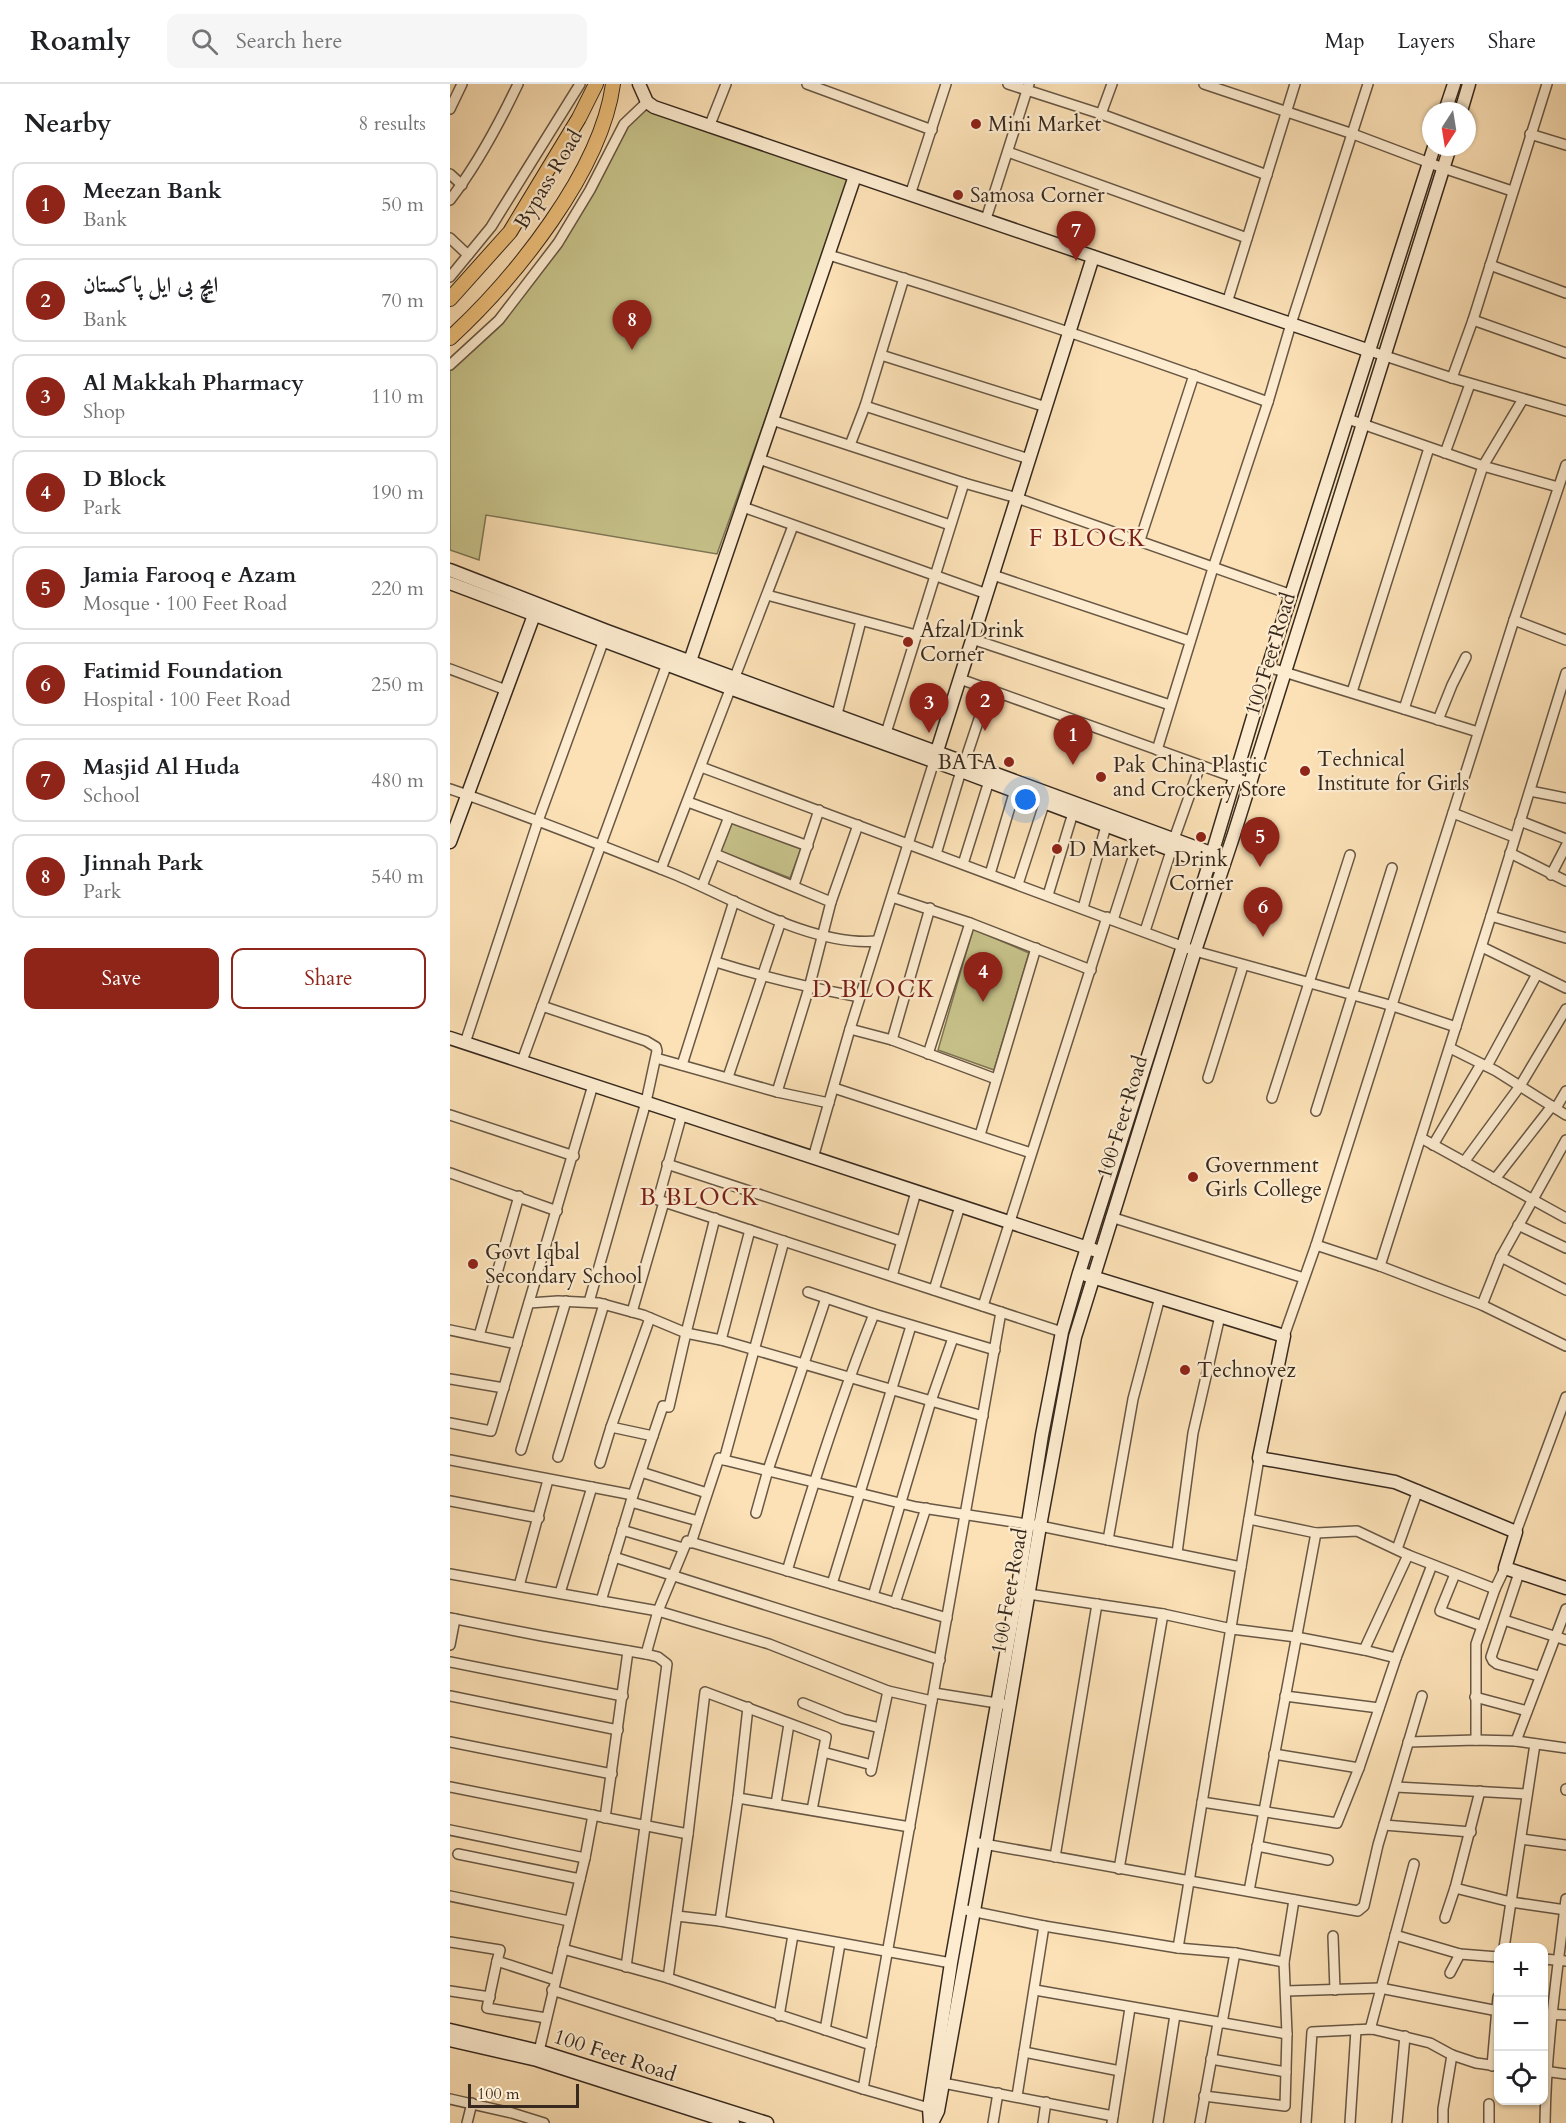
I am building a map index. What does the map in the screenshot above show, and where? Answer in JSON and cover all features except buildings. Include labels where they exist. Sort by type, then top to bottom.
[{"type":"main road","points":[[1448,102],[1454,84]]},
{"type":"main road","points":[[1464,102],[1469,84]]},
{"type":"main road","points":[[450,299],[510,232],[579,118],[595,85],[613,89]]},
{"type":"main road","points":[[640,85],[647,102],[654,107],[1370,351]]},
{"type":"main road","name":"Bypass Road","points":[[450,338],[503,283],[548,228],[582,171],[602,129],[613,89]]},
{"type":"main road","name":"100 Feet Road","points":[[1022,1593],[1026,1525],[1062,1332],[1268,667],[1431,156]]},
{"type":"main road","name":"100 Feet Road","points":[[931,2123],[938,2111],[938,2082],[951,1963],[973,1842],[1003,1704],[1022,1593],[1040,1526],[1075,1337],[1447,156]]},
{"type":"main road","points":[[690,661],[855,176]]},
{"type":"main road","points":[[936,756],[1093,257]]},
{"type":"main road","points":[[450,570],[536,610],[605,637],[1224,863]]},
{"type":"main road","points":[[450,583],[536,610]]},
{"type":"main road","points":[[450,842],[536,610]]},
{"type":"main road","points":[[669,660],[690,661],[734,684],[837,714],[936,756]]},
{"type":"main road","points":[[963,766],[989,781],[1046,798],[1073,813],[1139,839],[1173,845]]},
{"type":"main road","points":[[450,1038],[1101,1252]]},
{"type":"main road","points":[[1079,1273],[1284,1336],[1259,1458],[1395,1482],[1418,1490],[1516,1532],[1504,1568],[1566,1588]]},
{"type":"main road","name":"100 Feet Road","points":[[931,2123],[929,2108],[938,2082],[986,1844],[1003,1704]]},
{"type":"main road","name":"100 Feet Road","points":[[450,2030],[539,2052],[729,2120]]},
{"type":"main road","name":"100 Feet Road","points":[[450,2040],[537,2060],[729,2120],[767,2123]]},
{"type":"street","points":[[450,109],[462,84]]},
{"type":"street","points":[[450,200],[507,109],[518,84]]},
{"type":"street","points":[[450,277],[491,226],[580,84]]},
{"type":"street","points":[[709,127],[726,84]]},
{"type":"street","points":[[807,84],[932,130]]},
{"type":"street","points":[[910,195],[946,84]]},
{"type":"street","points":[[1008,84],[1028,87],[1267,175]]},
{"type":"street","points":[[1101,114],[1112,84]]},
{"type":"street","points":[[1204,84],[1512,191]]},
{"type":"street","points":[[1227,303],[1294,84]]},
{"type":"street","points":[[1157,750],[1368,84]]},
{"type":"street","points":[[1452,378],[1473,320],[1547,84]]},
{"type":"street","points":[[986,219],[1028,87]]},
{"type":"street","points":[[450,365],[499,320],[558,243],[590,190],[624,124],[647,102]]},
{"type":"street","points":[[1530,134],[1566,145]]},
{"type":"street","points":[[1008,152],[1247,238]]},
{"type":"street","points":[[450,174],[462,184]]},
{"type":"street","points":[[450,238],[468,255]]},
{"type":"street","points":[[829,255],[1069,333],[1268,402]]},
{"type":"street","points":[[1490,265],[1566,293]]},
{"type":"street","points":[[850,445],[865,406],[904,278]]},
{"type":"street","points":[[1473,320],[1566,353]]},
{"type":"street","points":[[1370,351],[1470,384],[1566,411]]},
{"type":"street","points":[[881,355],[1046,407]]},
{"type":"street","points":[[1140,540],[1194,375]]},
{"type":"street","points":[[1444,453],[1470,384]]},
{"type":"street","points":[[1404,709],[1483,465],[1523,399]]},
{"type":"street","points":[[865,406],[1029,459]]},
{"type":"street","points":[[1348,419],[1444,453],[1558,487]]},
{"type":"street","points":[[772,420],[1017,498],[1292,595]]},
{"type":"street","points":[[1352,692],[1429,448]]},
{"type":"street","points":[[759,459],[950,525]]},
{"type":"street","points":[[1284,1336],[1316,1245],[1478,732],[1566,465]]},
{"type":"street","points":[[885,733],[964,483]]},
{"type":"street","points":[[742,507],[987,594]]},
{"type":"street","points":[[661,869],[793,526]]},
{"type":"street","points":[[993,575],[1190,641]]},
{"type":"street","points":[[767,595],[916,635]]},
{"type":"street","points":[[1514,620],[1566,640]]},
{"type":"street","points":[[837,714],[861,621]]},
{"type":"street","points":[[465,1043],[538,821],[605,637]]},
{"type":"street","points":[[972,639],[1170,705]]},
{"type":"street","points":[[1438,720],[1452,685],[1467,657]]},
{"type":"street","points":[[522,1061],[669,660]]},
{"type":"street","points":[[1268,667],[1478,732]]},
{"type":"street","points":[[450,669],[506,690]]},
{"type":"street","points":[[1380,1266],[1482,947],[1566,673]]},
{"type":"street","points":[[960,679],[1250,783]]},
{"type":"street","points":[[936,854],[989,689]]},
{"type":"street","points":[[813,1158],[850,1029],[936,756]]},
{"type":"street","points":[[1145,931],[1200,766]]},
{"type":"street","points":[[701,767],[1195,951],[1352,994],[1456,1027]]},
{"type":"street","points":[[963,864],[989,781]]},
{"type":"street","points":[[450,789],[661,869],[822,937],[859,943],[877,941]]},
{"type":"street","points":[[990,874],[1015,790]]},
{"type":"street","points":[[1530,791],[1566,798]]},
{"type":"street","points":[[1018,884],[1046,798]]},
{"type":"street","points":[[688,802],[808,846]]},
{"type":"street","points":[[794,885],[819,810]]},
{"type":"street","points":[[1048,895],[1073,813]]},
{"type":"street","points":[[1453,813],[1514,837]]},
{"type":"street","points":[[702,886],[729,817]]},
{"type":"street","points":[[1520,821],[1566,840]]},
{"type":"street","points":[[777,1092],[809,988],[831,902],[858,825]]},
{"type":"street","points":[[1083,908],[1106,826]]},
{"type":"street","points":[[983,1306],[1090,970],[1139,839]]},
{"type":"street","points":[[1551,875],[1566,846]]},
{"type":"street","points":[[1510,853],[1566,881]]},
{"type":"street","points":[[715,854],[831,902]]},
{"type":"street","points":[[1272,1098],[1350,855]]},
{"type":"street","points":[[1316,1112],[1392,867]]},
{"type":"street","points":[[892,897],[930,908],[1090,970]]},
{"type":"street","points":[[682,1065],[734,901]]},
{"type":"street","points":[[892,1040],[930,908]]},
{"type":"street","points":[[1491,916],[1566,938]]},
{"type":"street","points":[[728,1077],[781,921]]},
{"type":"street","points":[[928,1054],[970,923]]},
{"type":"street","points":[[1482,947],[1566,988]]},
{"type":"street","points":[[980,1135],[1036,948]]},
{"type":"street","points":[[716,962],[762,977],[860,998]]},
{"type":"street","points":[[1208,1078],[1243,966]]},
{"type":"street","points":[[1433,1145],[1484,1065],[1537,974]]},
{"type":"street","points":[[542,1006],[656,1047],[656,1058],[646,1102],[589,1302]]},
{"type":"street","points":[[1464,1162],[1520,1086],[1566,1009]]},
{"type":"street","points":[[850,1029],[892,1040],[996,1078]]},
{"type":"street","points":[[1450,1048],[1484,1065],[1566,1115]]},
{"type":"street","points":[[656,1058],[777,1092],[828,1103]]},
{"type":"street","points":[[450,1423],[491,1431],[594,1085]]},
{"type":"street","points":[[834,1088],[1031,1153]]},
{"type":"street","points":[[1495,1179],[1566,1091]]},
{"type":"street","points":[[682,1114],[658,1200],[1062,1332]]},
{"type":"street","points":[[450,1115],[574,1156]]},
{"type":"street","points":[[1421,1138],[1566,1218]]},
{"type":"street","points":[[1482,1305],[1518,1225],[1566,1140]]},
{"type":"street","points":[[667,1164],[901,1241]]},
{"type":"street","points":[[450,1173],[558,1211]]},
{"type":"street","points":[[891,1276],[916,1192]]},
{"type":"street","points":[[479,1336],[519,1196]]},
{"type":"street","points":[[632,1312],[664,1202]]},
{"type":"street","points":[[934,1290],[960,1206]]},
{"type":"street","points":[[1112,1217],[1304,1278]]},
{"type":"street","points":[[601,1600],[663,1406],[669,1407],[715,1218]]},
{"type":"street","points":[[1518,1225],[1566,1248]]},
{"type":"street","points":[[721,1340],[750,1230]]},
{"type":"street","points":[[724,1460],[784,1241]]},
{"type":"street","points":[[1316,1245],[1380,1266],[1482,1305],[1566,1346]]},
{"type":"street","points":[[1502,1257],[1566,1290]]},
{"type":"street","points":[[808,1292],[911,1326],[995,1350]]},
{"type":"street","points":[[1108,1540],[1133,1399],[1160,1297]]},
{"type":"street","points":[[756,1513],[768,1470],[826,1298]]},
{"type":"street","points":[[522,1450],[566,1301]]},
{"type":"street","points":[[529,1303],[566,1301],[604,1304],[686,1332],[721,1340],[804,1366],[983,1416]]},
{"type":"street","points":[[558,1457],[604,1304]]},
{"type":"street","points":[[863,2089],[1002,1312]]},
{"type":"street","points":[[787,1571],[848,1378],[874,1314]]},
{"type":"street","points":[[1177,1553],[1193,1433],[1220,1316]]},
{"type":"street","points":[[600,1463],[650,1318]]},
{"type":"street","points":[[832,1584],[911,1326]]},
{"type":"street","points":[[450,1330],[517,1344]]},
{"type":"street","points":[[873,1596],[953,1338]]},
{"type":"street","points":[[450,1378],[504,1388]]},
{"type":"street","points":[[1516,1532],[1566,1397]]},
{"type":"street","points":[[611,1427],[653,1436]]},
{"type":"street","points":[[646,1654],[658,1611],[672,1575],[698,1521],[719,1458],[901,1503],[1040,1526],[1241,1567]]},
{"type":"street","points":[[1178,1948],[1259,1458]]},
{"type":"street","points":[[450,1460],[592,1487],[698,1521]]},
{"type":"street","points":[[641,1472],[707,1493]]},
{"type":"street","points":[[519,1586],[548,1480]]},
{"type":"street","points":[[560,1593],[592,1487]]},
{"type":"street","points":[[1397,1549],[1418,1490]]},
{"type":"street","points":[[450,1501],[539,1518]]},
{"type":"street","points":[[895,1603],[926,1508]]},
{"type":"street","points":[[1249,1518],[1316,1533],[1357,1531],[1408,1555],[1495,1589]]},
{"type":"street","points":[[622,1530],[787,1571],[947,1618]]},
{"type":"street","points":[[1249,1891],[1316,1533]]},
{"type":"street","points":[[1364,1650],[1408,1555]]},
{"type":"street","points":[[614,1557],[940,1660]]},
{"type":"street","points":[[1202,1802],[1337,1823],[1432,1564]]},
{"type":"street","points":[[1476,1740],[1476,1644],[1504,1568]]},
{"type":"street","points":[[1519,1573],[1491,1657],[1497,1664],[1539,1676]]},
{"type":"street","points":[[450,1574],[658,1611],[769,1644],[888,1691],[1003,1704]]},
{"type":"street","points":[[1455,1574],[1440,1611],[1482,1626]]},
{"type":"street","points":[[1022,1593],[1162,1614],[1232,1629],[1296,1637],[1396,1658]]},
{"type":"street","points":[[1055,1857],[1097,1604]]},
{"type":"street","points":[[1516,1741],[1539,1676],[1562,1638],[1566,1609]]},
{"type":"street","points":[[1119,1869],[1162,1614]]},
{"type":"street","points":[[450,1645],[453,1618],[646,1654],[658,1657],[667,1664],[626,1967]]},
{"type":"street","points":[[1504,1620],[1562,1638]]},
{"type":"street","points":[[605,1818],[628,1651]]},
{"type":"street","points":[[450,1662],[623,1696]]},
{"type":"street","points":[[823,1752],[872,1768],[888,1691]]},
{"type":"street","points":[[668,1978],[705,1692],[826,1737],[812,1810]]},
{"type":"street","points":[[450,1696],[618,1731]]},
{"type":"street","points":[[1285,1696],[1379,1708]]},
{"type":"street","points":[[973,1842],[1358,1911],[1364,1906],[1384,1825],[1422,1696]]},
{"type":"street","points":[[1475,1697],[1527,1711]]},
{"type":"street","points":[[803,1703],[843,1719],[880,1728]]},
{"type":"street","points":[[720,1921],[738,1798],[748,1707]]},
{"type":"street","points":[[776,1804],[789,1724]]},
{"type":"street","points":[[1407,1742],[1516,1741],[1566,1748]]},
{"type":"street","points":[[450,1742],[612,1774]]},
{"type":"street","points":[[1505,1943],[1535,1744]]},
{"type":"street","points":[[1275,1754],[1359,1768]]},
{"type":"street","points":[[450,1787],[688,1834]]},
{"type":"street","points":[[1396,1787],[1527,1794]]},
{"type":"street","points":[[1445,1918],[1471,1832],[1480,1791]]},
{"type":"street","points":[[738,1798],[910,1827]]},
{"type":"street","points":[[539,2052],[593,1815]]},
{"type":"street","points":[[1384,1825],[1471,1832]]},
{"type":"street","points":[[450,1830],[585,1858]]},
{"type":"street","points":[[1521,1839],[1566,1845]]},
{"type":"street","points":[[1257,1846],[1328,1860]]},
{"type":"street","points":[[458,1854],[580,1879]]},
{"type":"street","points":[[1372,2029],[1380,1988],[1413,1864]]},
{"type":"street","points":[[1455,1888],[1511,1902],[1566,1906],[1562,1960],[1548,2010]]},
{"type":"street","points":[[450,1896],[569,1921]]},
{"type":"street","points":[[1204,2096],[1285,2106],[1287,2034],[1284,1962],[1294,1900]]},
{"type":"street","points":[[961,1909],[1044,1926],[1178,1948],[1235,1953],[1284,1962]]},
{"type":"street","points":[[677,1916],[720,1921],[951,1963]]},
{"type":"street","points":[[1017,2096],[1044,1926]]},
{"type":"street","points":[[779,2016],[793,1935]]},
{"type":"street","points":[[1395,1935],[1460,1954],[1494,1957]]},
{"type":"street","points":[[1333,1936],[1335,1990]]},
{"type":"street","points":[[450,1942],[500,1950],[487,2008],[546,2018]]},
{"type":"street","points":[[825,2030],[840,1944]]},
{"type":"street","points":[[562,1949],[668,1978],[871,2045]]},
{"type":"street","points":[[1200,2123],[1211,2059],[1235,1953]]},
{"type":"street","points":[[1450,1973],[1460,1954]]},
{"type":"street","points":[[497,1961],[554,1985],[863,2089],[929,2108]]},
{"type":"street","points":[[1286,1991],[1380,1988],[1494,2010]]},
{"type":"street","points":[[1035,1990],[1287,2034]]},
{"type":"street","points":[[450,1991],[490,1997]]},
{"type":"street","points":[[938,2082],[1046,2102],[1112,2119],[1130,2008]]},
{"type":"street","points":[[1548,2014],[1566,2015]]},
{"type":"street","points":[[1158,2123],[1175,2015]]},
{"type":"street","points":[[1306,2123],[1312,2032],[1372,2029],[1430,2043],[1452,2055],[1494,2066]]},
{"type":"street","points":[[1350,2123],[1356,2030]]},
{"type":"street","points":[[1396,2123],[1405,2036]]},
{"type":"street","points":[[1024,2052],[1120,2071]]},
{"type":"street","points":[[1443,2123],[1443,2109],[1452,2055]]},
{"type":"street","points":[[1211,2059],[1286,2072]]},
{"type":"street","points":[[1548,2072],[1566,2074]]},
{"type":"street","points":[[993,2123],[998,2093]]},
{"type":"street","points":[[450,2098],[544,2123]]},
{"type":"street","points":[[1043,2123],[1046,2102]]},
{"type":"street","points":[[467,2123],[472,2103]]},
{"type":"street","points":[[1488,2123],[1489,2104]]},
{"type":"street","points":[[1545,2105],[1545,2123]]},
{"type":"street","points":[[509,2123],[512,2113]]},
{"type":"shaded area","points":[[640,105],[851,179],[717,554],[486,515],[479,560],[450,550],[450,371],[497,329],[543,270],[590,190],[595,187]]},
{"type":"shaded area","points":[[731,823],[801,849],[790,878],[720,851]]},
{"type":"shaded area","name":"D BLOCK","points":[[973,929],[1029,953],[994,1070],[938,1050]]},
{"type":"place","name":"Mini Market","points":[[976,124]]},
{"type":"place","name":"Samosa Corner","points":[[958,195]]},
{"type":"place","name":"Masjid Al Huda","points":[[1076,261]]},
{"type":"place","name":"Jinnah Park","points":[[632,350]]},
{"type":"place","name":"Afzal Drink Corner","points":[[908,642]]},
{"type":"place","name":"ایچ بی ایل پاکستان","points":[[985,731]]},
{"type":"place","name":"Al Makkah Pharmacy","points":[[929,733]]},
{"type":"place","name":"BATA","points":[[1009,762]]},
{"type":"place","name":"Meezan Bank","points":[[1073,765]]},
{"type":"place","name":"Technical Institute for Girls","points":[[1305,771]]},
{"type":"place","name":"Pak China Plastic and Crockery Store","points":[[1101,777]]},
{"type":"place","name":"Drink Corner","points":[[1201,837]]},
{"type":"place","name":"D Market","points":[[1057,849]]},
{"type":"place","name":"Jamia Farooq e Azam","points":[[1260,867]]},
{"type":"place","name":"Fatimid Foundation","points":[[1263,937]]},
{"type":"place","name":"D Block","points":[[983,1002]]},
{"type":"place","name":"Government Girls College","points":[[1193,1177]]},
{"type":"place","name":"Govt Iqbal Secondary School","points":[[473,1264]]},
{"type":"place","name":"Technovez","points":[[1185,1370]]},
{"type":"district","name":"F BLOCK","points":[[1088,538]]},
{"type":"district","name":"D BLOCK","points":[[874,989]]},
{"type":"district","name":"B BLOCK","points":[[700,1197]]}]
